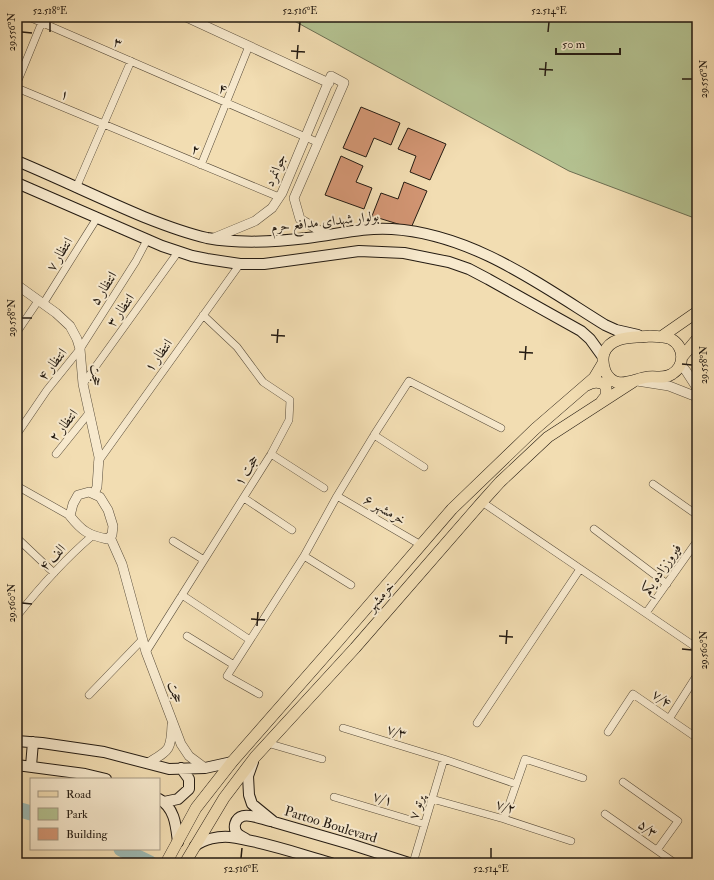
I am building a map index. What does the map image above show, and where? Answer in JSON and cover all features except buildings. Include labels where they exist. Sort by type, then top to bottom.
[{"type":"main road","name":"بولوار شهدای مدافع حرم","points":[[17,161],[111,203],[170,227],[206,238],[260,242],[308,238],[352,230],[391,228],[428,234],[459,243],[490,256],[586,314],[616,330],[629,334],[650,336]]},
{"type":"main road","points":[[17,183],[147,240],[178,252],[207,259],[240,264],[264,264],[359,251],[404,253],[449,262],[469,269],[520,296],[575,328],[590,340],[603,360],[607,375],[618,383],[635,381],[648,377],[662,378],[669,376],[677,371],[681,361],[697,339]]},
{"type":"main road","points":[[661,337],[696,313]]},
{"type":"main road","points":[[575,328],[585,329],[590,320],[586,314]]},
{"type":"main road","points":[[166,862],[196,808],[232,762],[452,509],[535,429],[594,378],[603,360],[606,348],[614,341],[625,338],[650,336],[661,337],[671,339],[681,350],[681,361]]},
{"type":"main road","name":"خرمشهر","points":[[185,863],[224,798],[255,756],[352,651],[500,482],[548,437],[635,381]]},
{"type":"main road","points":[[585,386],[594,382],[602,383],[606,386],[606,396],[602,401]]},
{"type":"main road","points":[[339,640],[352,651]]},
{"type":"main road","points":[[17,741],[104,752],[169,769],[204,768],[232,762]]},
{"type":"main road","points":[[31,766],[33,742]]},
{"type":"main road","name":"Partoo Boulevard","points":[[255,756],[248,776],[249,795],[252,804],[274,822],[408,863]]},
{"type":"main road","points":[[17,765],[85,774],[102,778]]},
{"type":"main road","points":[[162,801],[178,799],[190,789],[188,779],[181,768]]},
{"type":"main road","points":[[162,801],[166,803],[176,821],[178,842]]},
{"type":"main road","points":[[258,843],[237,834],[235,826],[237,819],[248,816],[274,822]]},
{"type":"main road","points":[[195,846],[200,842],[209,839],[228,837],[258,843],[331,863]]},
{"type":"street","name":"۳","points":[[29,17],[43,20],[131,62]]},
{"type":"street","name":"جوانمرد","points":[[186,17],[329,83]]},
{"type":"street","points":[[17,83],[43,20]]},
{"type":"street","points":[[201,165],[249,46]]},
{"type":"street","points":[[76,188],[131,62]]},
{"type":"street","name":"۴","points":[[131,62],[317,142]]},
{"type":"street","name":"جوانمرد","points":[[214,238],[255,221],[272,208],[279,197],[331,76],[344,83],[317,142],[294,198],[300,219],[327,235]]},
{"type":"street","name":"۱","points":[[17,88],[104,124]]},
{"type":"street","name":"۲","points":[[104,124],[279,197]]},
{"type":"street","name":"انتظار ۷","points":[[17,332],[40,302],[97,218]]},
{"type":"street","name":"انتظار ۵","points":[[80,349],[136,261],[147,240]]},
{"type":"street","name":"انتظار ۳","points":[[83,384],[178,252]]},
{"type":"street","name":"انتظار ۱","points":[[98,462],[240,264]]},
{"type":"street","name":"حجت","points":[[17,285],[70,326],[77,339],[80,349],[83,384],[99,457],[97,486],[94,494]]},
{"type":"street","name":"حجت ۱","points":[[146,652],[272,454],[289,420],[290,400],[263,382],[237,347],[203,315]]},
{"type":"street","name":"انتظار ۴","points":[[17,434],[47,390],[80,349]]},
{"type":"street","points":[[681,361],[697,388]]},
{"type":"street","points":[[259,694],[227,676],[304,556],[337,496],[409,381],[501,428]]},
{"type":"street","points":[[635,381],[669,386],[697,397]]},
{"type":"street","name":"انتظار ۲","points":[[56,454],[89,412]]},
{"type":"street","points":[[374,435],[424,467]]},
{"type":"street","points":[[272,454],[324,488]]},
{"type":"street","points":[[653,484],[697,515]]},
{"type":"street","points":[[18,490],[70,516],[79,527],[92,536],[107,539],[112,535],[113,526],[108,510],[100,497],[94,494],[88,492],[78,495],[73,504],[70,516]]},
{"type":"street","name":"خرمشهر ۶","points":[[337,496],[421,545]]},
{"type":"street","points":[[244,498],[292,530]]},
{"type":"street","points":[[482,502],[697,648]]},
{"type":"street","points":[[594,529],[667,584]]},
{"type":"street","name":"۴ الف","points":[[17,616],[69,557],[92,536]]},
{"type":"street","name":"حجت","points":[[110,537],[122,564],[146,652],[181,744],[189,756],[204,768]]},
{"type":"street","points":[[17,538],[54,573]]},
{"type":"street","points":[[173,541],[204,560]]},
{"type":"street","name":"فیروززاده یکم","points":[[646,613],[697,541]]},
{"type":"street","points":[[304,556],[351,585]]},
{"type":"street","points":[[477,723],[580,569]]},
{"type":"street","points":[[182,595],[250,640]]},
{"type":"street","points":[[187,636],[234,665]]},
{"type":"street","points":[[89,695],[142,640]]},
{"type":"street","points":[[669,719],[697,675]]},
{"type":"street","name":"۷/۴","points":[[608,732],[633,694],[697,738]]},
{"type":"street","points":[[148,763],[164,753],[171,744],[172,720]]},
{"type":"street","name":"۷/۳","points":[[343,728],[444,759]]},
{"type":"street","points":[[267,743],[322,759]]},
{"type":"street","points":[[444,759],[516,784]]},
{"type":"street","name":"پرتو ۷","points":[[413,863],[444,759]]},
{"type":"street","points":[[504,819],[525,759],[583,778]]},
{"type":"street","points":[[623,782],[678,821],[656,850]]},
{"type":"street","name":"۷/۱","points":[[334,797],[424,824]]},
{"type":"street","name":"۷/۲","points":[[432,799],[504,819],[571,841]]},
{"type":"street","name":"۵/۳","points":[[605,814],[675,863]]},
{"type":"green space","points":[[287,17],[697,17],[697,219],[569,171]]},
{"type":"waterway","points":[[17,809],[30,813]]},
{"type":"waterway","points":[[123,850],[150,863]]}]
